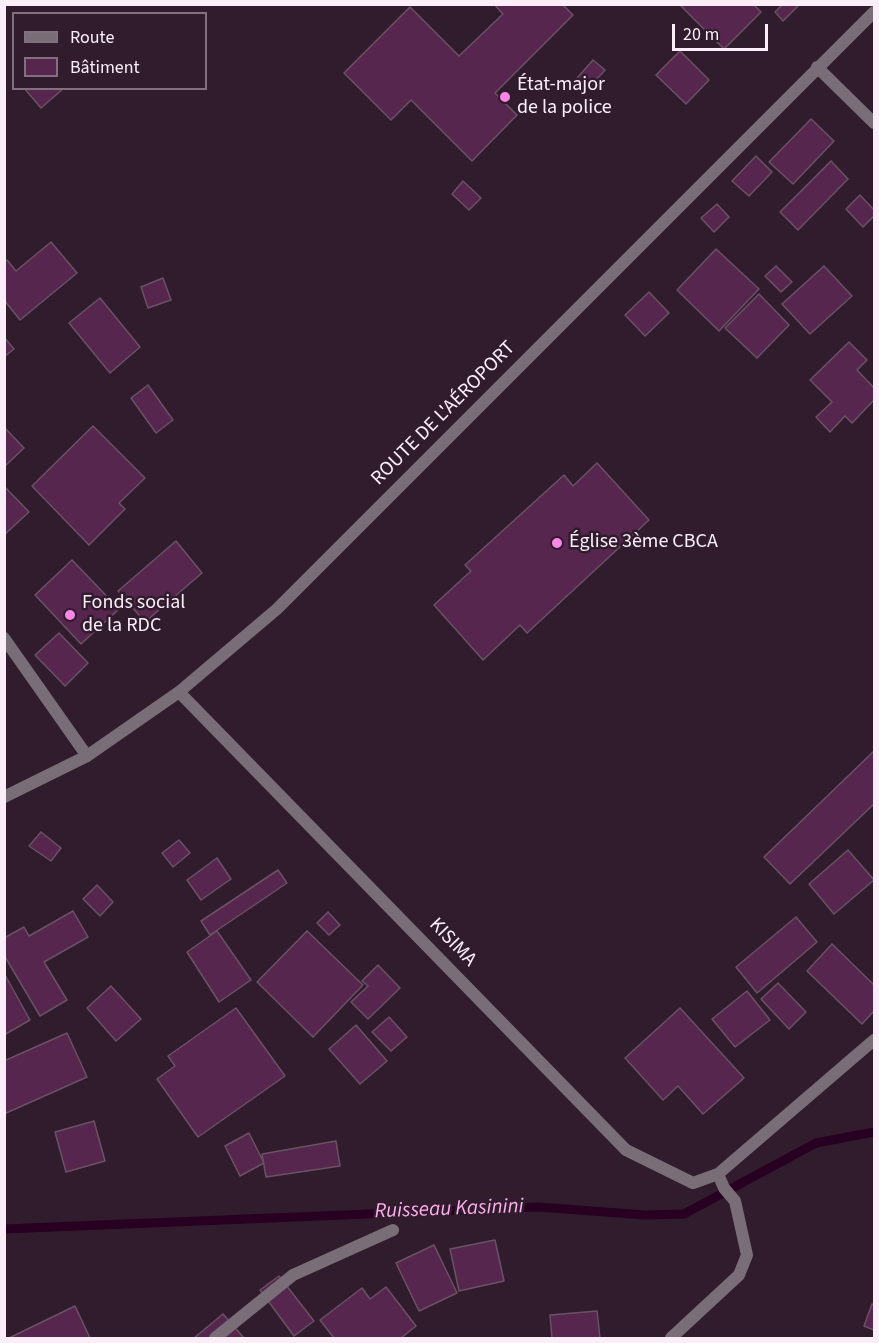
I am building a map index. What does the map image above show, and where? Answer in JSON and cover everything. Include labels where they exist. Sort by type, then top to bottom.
[{"type":"street","name":"ROUTE DE L'AÉROPORT","points":[[4,797],[87,756],[179,692],[277,609],[874,12]]},
{"type":"street","points":[[817,67],[874,123]]},
{"type":"street","points":[[4,638],[87,756]]},
{"type":"street","name":"KISIMA","points":[[179,692],[626,1150],[693,1183],[718,1174]]},
{"type":"street","points":[[671,1338],[739,1275],[747,1255],[735,1202],[724,1188],[718,1174],[874,1040]]},
{"type":"street","points":[[215,1338],[293,1275],[393,1230]]},
{"type":"building","points":[[494,4],[562,4],[573,15],[495,93],[517,115],[472,161],[411,100],[391,120],[344,73],[410,7],[459,56],[503,14]]},
{"type":"building","points":[[679,4],[753,4],[761,12],[724,49]]},
{"type":"building","points":[[783,4],[800,4],[783,21],[775,12]]},
{"type":"building","points":[[680,51],[709,80],[686,104],[656,75]]},
{"type":"building","points":[[593,60],[605,70],[589,88],[577,78]]},
{"type":"building","points":[[26,90],[62,90],[41,108]]},
{"type":"building","points":[[811,119],[834,141],[793,184],[769,162]]},
{"type":"building","points":[[756,156],[772,172],[749,196],[732,181]]},
{"type":"building","points":[[831,161],[848,179],[798,230],[780,212]]},
{"type":"building","points":[[463,181],[481,198],[469,210],[452,194]]},
{"type":"building","points":[[860,195],[874,210],[874,216],[863,227],[846,209]]},
{"type":"building","points":[[717,204],[729,217],[714,232],[701,218]]},
{"type":"building","points":[[51,242],[77,273],[20,320],[4,300],[4,262],[7,260],[16,271]]},
{"type":"building","points":[[716,249],[759,289],[719,331],[677,290]]},
{"type":"building","points":[[776,266],[792,282],[781,292],[765,276]]},
{"type":"building","points":[[824,266],[852,296],[810,334],[782,304]]},
{"type":"building","points":[[163,278],[171,300],[148,308],[141,287]]},
{"type":"building","points":[[649,292],[669,313],[645,336],[625,315]]},
{"type":"building","points":[[759,294],[789,325],[757,358],[725,328]]},
{"type":"building","points":[[100,298],[140,347],[110,373],[69,323]]},
{"type":"building","points":[[4,337],[14,349],[4,357]]},
{"type":"building","points":[[849,342],[867,360],[857,370],[874,388],[874,400],[852,423],[845,416],[830,432],[816,417],[832,402],[810,380]]},
{"type":"building","points":[[148,385],[173,420],[156,433],[131,398]]},
{"type":"building","points":[[93,426],[145,478],[119,503],[125,509],[89,545],[32,486]]},
{"type":"building","points":[[4,427],[24,448],[4,467]]},
{"type":"building","name":"Église 3ème CBCA","points":[[597,463],[649,520],[527,633],[520,625],[483,660],[434,605],[471,571],[465,565],[564,475],[573,486]]},
{"type":"building","points":[[4,486],[29,512],[4,535]]},
{"type":"building","points":[[176,541],[202,573],[145,622],[118,591]]},
{"type":"building","points":[[72,560],[119,609],[81,644],[35,595]]},
{"type":"building","points":[[59,633],[88,663],[65,686],[35,655]]},
{"type":"building","points":[[874,751],[874,804],[790,884],[764,857]]},
{"type":"building","points":[[41,832],[61,848],[51,861],[29,846]]},
{"type":"building","points":[[179,840],[190,853],[173,867],[162,853]]},
{"type":"building","points":[[848,850],[874,880],[834,914],[809,884]]},
{"type":"building","points":[[217,858],[231,879],[201,900],[187,880]]},
{"type":"building","points":[[278,870],[287,883],[210,935],[201,921]]},
{"type":"building","points":[[97,885],[113,902],[100,916],[83,899]]},
{"type":"building","points":[[73,911],[88,937],[44,962],[67,1000],[40,1016],[4,955],[4,938],[24,927],[29,936]]},
{"type":"building","points":[[328,912],[340,925],[329,935],[317,923]]},
{"type":"building","points":[[796,917],[817,942],[757,993],[736,967]]},
{"type":"building","points":[[217,931],[251,980],[219,1002],[187,952]]},
{"type":"building","points":[[307,931],[363,985],[313,1037],[257,982]]},
{"type":"building","points":[[832,944],[874,985],[874,1011],[862,1024],[807,971]]},
{"type":"building","points":[[378,965],[400,988],[368,1019],[351,1002],[368,986],[362,981]]},
{"type":"building","points":[[4,975],[30,1020],[4,1035]]},
{"type":"building","points":[[778,983],[806,1012],[789,1029],[761,999]]},
{"type":"building","points":[[111,986],[141,1019],[116,1041],[87,1008]]},
{"type":"building","points":[[747,991],[770,1020],[735,1047],[712,1019]]},
{"type":"building","points":[[236,1008],[285,1076],[198,1137],[157,1079],[175,1066],[168,1056]]},
{"type":"building","points":[[680,1008],[744,1078],[703,1114],[678,1086],[663,1100],[625,1058]]},
{"type":"building","points":[[389,1017],[407,1037],[391,1051],[372,1032]]},
{"type":"building","points":[[356,1025],[387,1061],[360,1084],[329,1049]]},
{"type":"building","points":[[67,1033],[87,1077],[4,1114],[4,1061]]},
{"type":"building","points":[[94,1121],[105,1161],[66,1172],[55,1132]]},
{"type":"building","points":[[249,1133],[264,1163],[240,1176],[225,1146]]},
{"type":"building","points":[[336,1141],[340,1166],[266,1177],[262,1154]]},
{"type":"building","points":[[495,1240],[504,1281],[459,1291],[450,1249]]},
{"type":"building","points":[[434,1245],[457,1293],[419,1311],[396,1263]]},
{"type":"building","points":[[279,1276],[314,1321],[294,1336],[260,1290]]},
{"type":"building","points":[[386,1287],[416,1326],[401,1338],[334,1338],[320,1320],[362,1288],[370,1299]]},
{"type":"building","points":[[872,1304],[874,1305],[874,1330],[864,1326]]},
{"type":"building","points":[[75,1306],[90,1338],[9,1338]]},
{"type":"building","points":[[597,1311],[600,1338],[552,1338],[550,1315]]},
{"type":"building","points":[[223,1314],[244,1338],[194,1338]]},
{"type":"waterway","name":"Ruisseau Kasinini","points":[[4,1229],[538,1207],[645,1215],[684,1214],[816,1143],[874,1132]]},
{"type":"place","name":"État-major de la police","points":[[505,97]]},
{"type":"place","name":"Église 3ème CBCA","points":[[557,543]]},
{"type":"place","name":"Fonds social de la RDC","points":[[70,615]]}]
